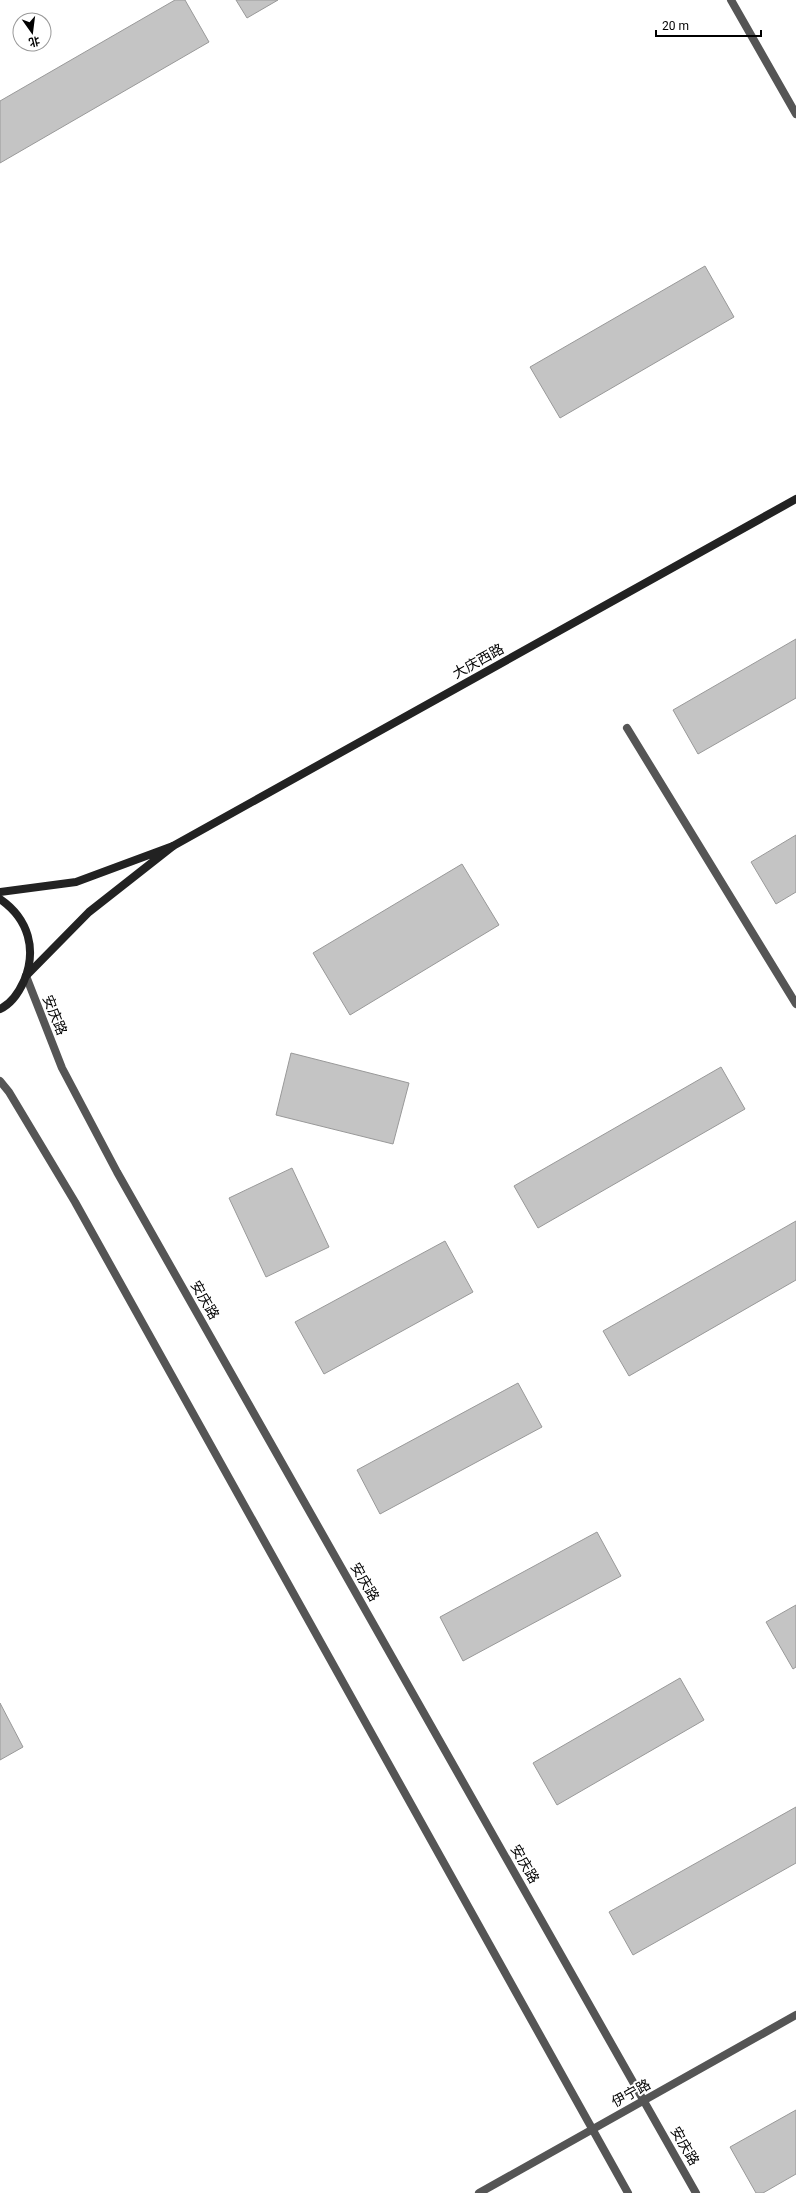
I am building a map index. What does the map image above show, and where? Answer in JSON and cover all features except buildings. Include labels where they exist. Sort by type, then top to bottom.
[{"type":"main road","name":"大庆西路","points":[[173,846],[796,499]]},
{"type":"main road","points":[[0,892],[76,882],[173,846]]},
{"type":"main road","points":[[26,976],[90,912],[173,846]]},
{"type":"main road","points":[[0,899],[11,907],[24,925],[31,947],[30,969],[20,990],[5,1007],[0,1009]]},
{"type":"street","points":[[731,0],[796,114]]},
{"type":"street","points":[[627,728],[796,1004]]},
{"type":"street","name":"安庆路","points":[[26,976],[62,1068],[117,1172],[696,2193]]},
{"type":"street","points":[[0,1081],[9,1092],[78,1209],[628,2193]]},
{"type":"street","name":"伊宁路","points":[[479,2193],[796,2015]]}]
